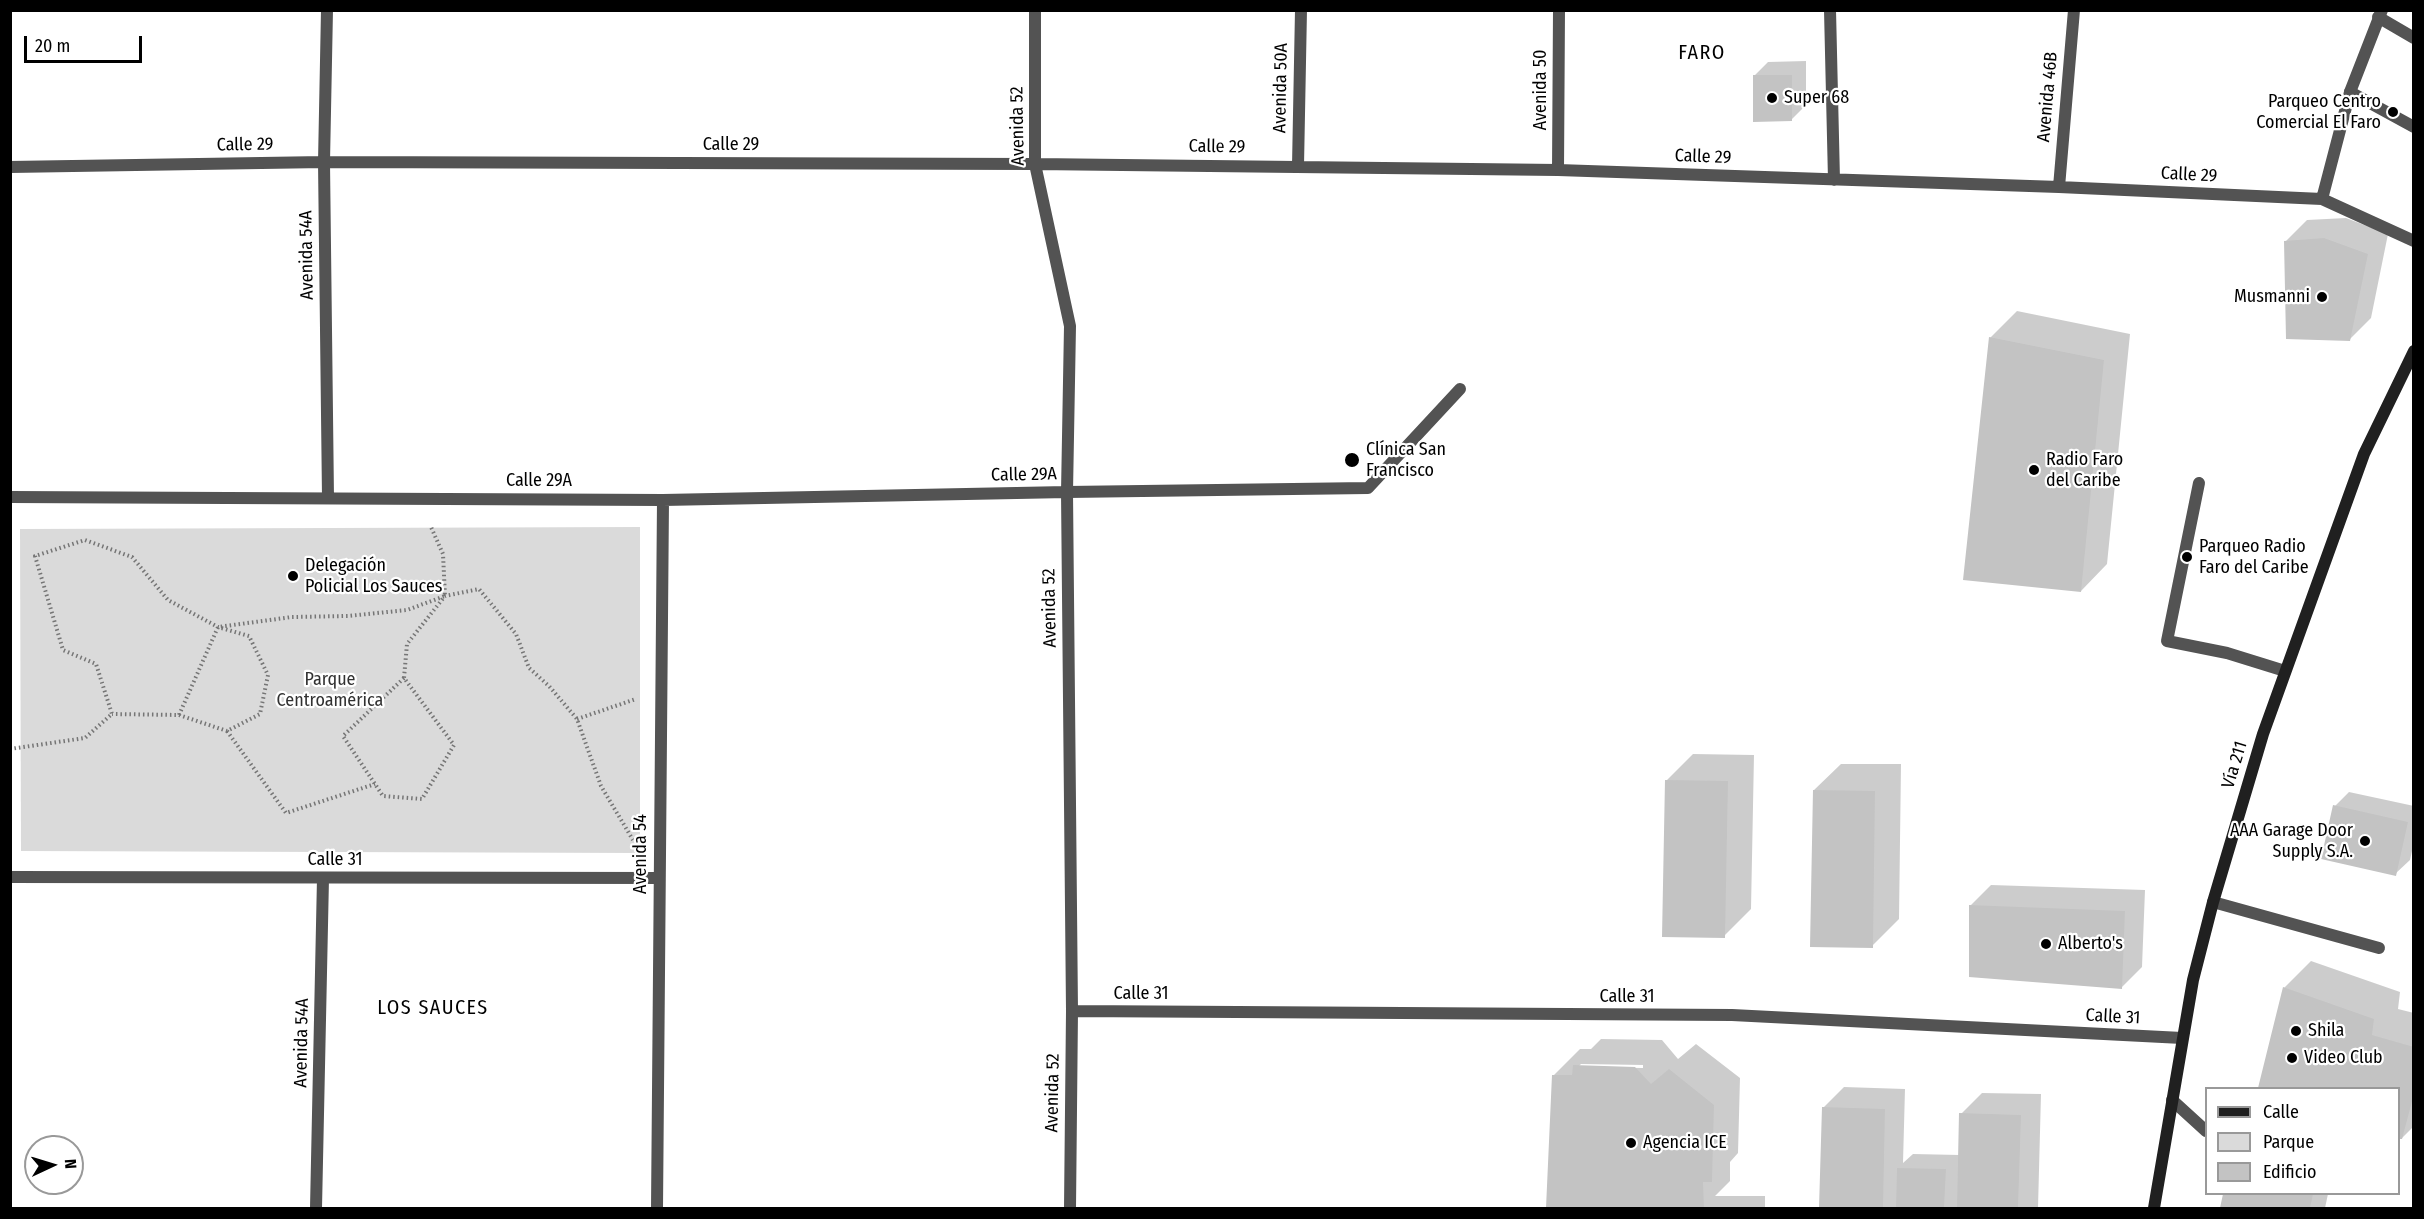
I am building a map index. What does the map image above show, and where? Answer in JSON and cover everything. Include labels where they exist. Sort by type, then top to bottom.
[{"type":"main road","name":"Vía 211","points":[[2154,1209],[2193,980],[2213,902],[2263,734],[2364,454],[2414,351]]},
{"type":"street","name":"Avenida 54A","points":[[327,10],[324,162],[328,498]]},
{"type":"street","name":"Avenida 52","points":[[1035,10],[1035,164],[1070,326],[1067,492],[1072,1011],[1070,1209]]},
{"type":"street","name":"Avenida 50A","points":[[1298,166],[1301,10]]},
{"type":"street","name":"Avenida 50","points":[[1558,170],[1559,10]]},
{"type":"street","points":[[1830,10],[1834,180]]},
{"type":"street","name":"Avenida 46B","points":[[2059,187],[2074,10]]},
{"type":"street","points":[[2322,199],[2350,92],[2380,14],[2414,38]]},
{"type":"street","points":[[2350,92],[2414,127]]},
{"type":"street","name":"Calle 29","points":[[10,167],[324,162],[1035,164],[1558,170],[2059,187],[2322,199],[2414,241]]},
{"type":"street","name":"Calle 29A","points":[[10,497],[663,500],[1368,488],[1460,389]]},
{"type":"street","points":[[2199,483],[2167,640],[2227,653],[2285,671]]},
{"type":"street","name":"Avenida 54","points":[[657,1209],[663,500]]},
{"type":"street","name":"Calle 31","points":[[10,877],[659,878]]},
{"type":"street","name":"Avenida 54A","points":[[316,1209],[323,878]]},
{"type":"street","points":[[2213,902],[2379,948]]},
{"type":"street","name":"Calle 31","points":[[1072,1011],[1732,1015],[2182,1038]]},
{"type":"street","points":[[2172,1100],[2205,1130]]},
{"type":"path","points":[[404,678],[343,736],[383,796],[422,799],[454,746],[404,678],[407,644],[445,596],[443,554],[430,527],[442,527]]},
{"type":"path","points":[[112,714],[96,664],[63,650],[35,556],[85,540],[132,557],[168,600],[219,627],[249,636],[268,675],[260,714],[227,731]]},
{"type":"path","points":[[219,627],[292,617],[348,616],[407,610],[445,596],[479,589],[516,633],[529,668],[549,686],[577,719],[601,786],[635,843]]},
{"type":"path","points":[[179,715],[219,627]]},
{"type":"path","points":[[577,719],[641,697]]},
{"type":"path","points":[[10,749],[85,738],[112,714],[179,715],[227,731],[286,813],[375,784]]},
{"type":"green space","name":"Parque Centroamérica","points":[[640,527],[640,853],[21,851],[20,529]]},
{"type":"building","name":"Super 68","points":[[1753,75],[1792,75],[1792,121],[1753,122]]},
{"type":"building","name":"Musmanni","points":[[2324,238],[2368,254],[2350,341],[2286,339],[2284,241]]},
{"type":"building","name":"Radio Faro del Caribe","points":[[1989,337],[2104,360],[2081,592],[1963,580]]},
{"type":"building","points":[[1665,780],[1728,781],[1725,938],[1662,937]]},
{"type":"building","points":[[1813,790],[1875,791],[1873,948],[1810,947]]},
{"type":"building","name":"AAA Garage Door Supply S.A.","points":[[2333,805],[2408,822],[2396,876],[2321,859]]},
{"type":"building","name":"Alberto's","points":[[1969,905],[2125,911],[2122,989],[1969,977]]},
{"type":"building","points":[[2283,987],[2374,1019],[2372,1035],[2414,1047],[2414,1094],[2402,1139],[2400,1139],[2400,1087],[2258,1087]]},
{"type":"building","name":"Agencia ICE","points":[[1573,1065],[1635,1067],[1651,1084],[1669,1069],[1714,1105],[1712,1182],[1703,1182],[1704,1208],[1546,1208],[1552,1075],[1572,1075]]},
{"type":"building","points":[[1822,1107],[1885,1109],[1883,1208],[1819,1208]]},
{"type":"building","points":[[1959,1113],[2021,1115],[2018,1208],[1957,1208]]},
{"type":"building","points":[[1897,1168],[1946,1169],[1944,1208],[1896,1208]]},
{"type":"building","points":[[2223,1195],[2313,1195],[2310,1208],[2220,1208]]},
{"type":"place","name":"Super 68","points":[[1772,98]]},
{"type":"place","name":"Parqueo Centro Comercial El Faro","points":[[2393,112]]},
{"type":"place","name":"Musmanni","points":[[2322,297]]},
{"type":"place","name":"Clínica San Francisco","points":[[1352,460]]},
{"type":"place","name":"Radio Faro del Caribe","points":[[2034,470]]},
{"type":"place","name":"Parqueo Radio Faro del Caribe","points":[[2187,557]]},
{"type":"place","name":"Delegación Policial Los Sauces","points":[[293,576]]},
{"type":"place","name":"AAA Garage Door Supply S.A.","points":[[2365,841]]},
{"type":"place","name":"Alberto's","points":[[2046,944]]},
{"type":"place","name":"Shila","points":[[2296,1031]]},
{"type":"place","name":"Video Club","points":[[2292,1058]]},
{"type":"place","name":"Agencia ICE","points":[[1631,1143]]},
{"type":"district","name":"FARO","points":[[1702,53]]},
{"type":"district","name":"LOS SAUCES","points":[[433,1008]]}]
